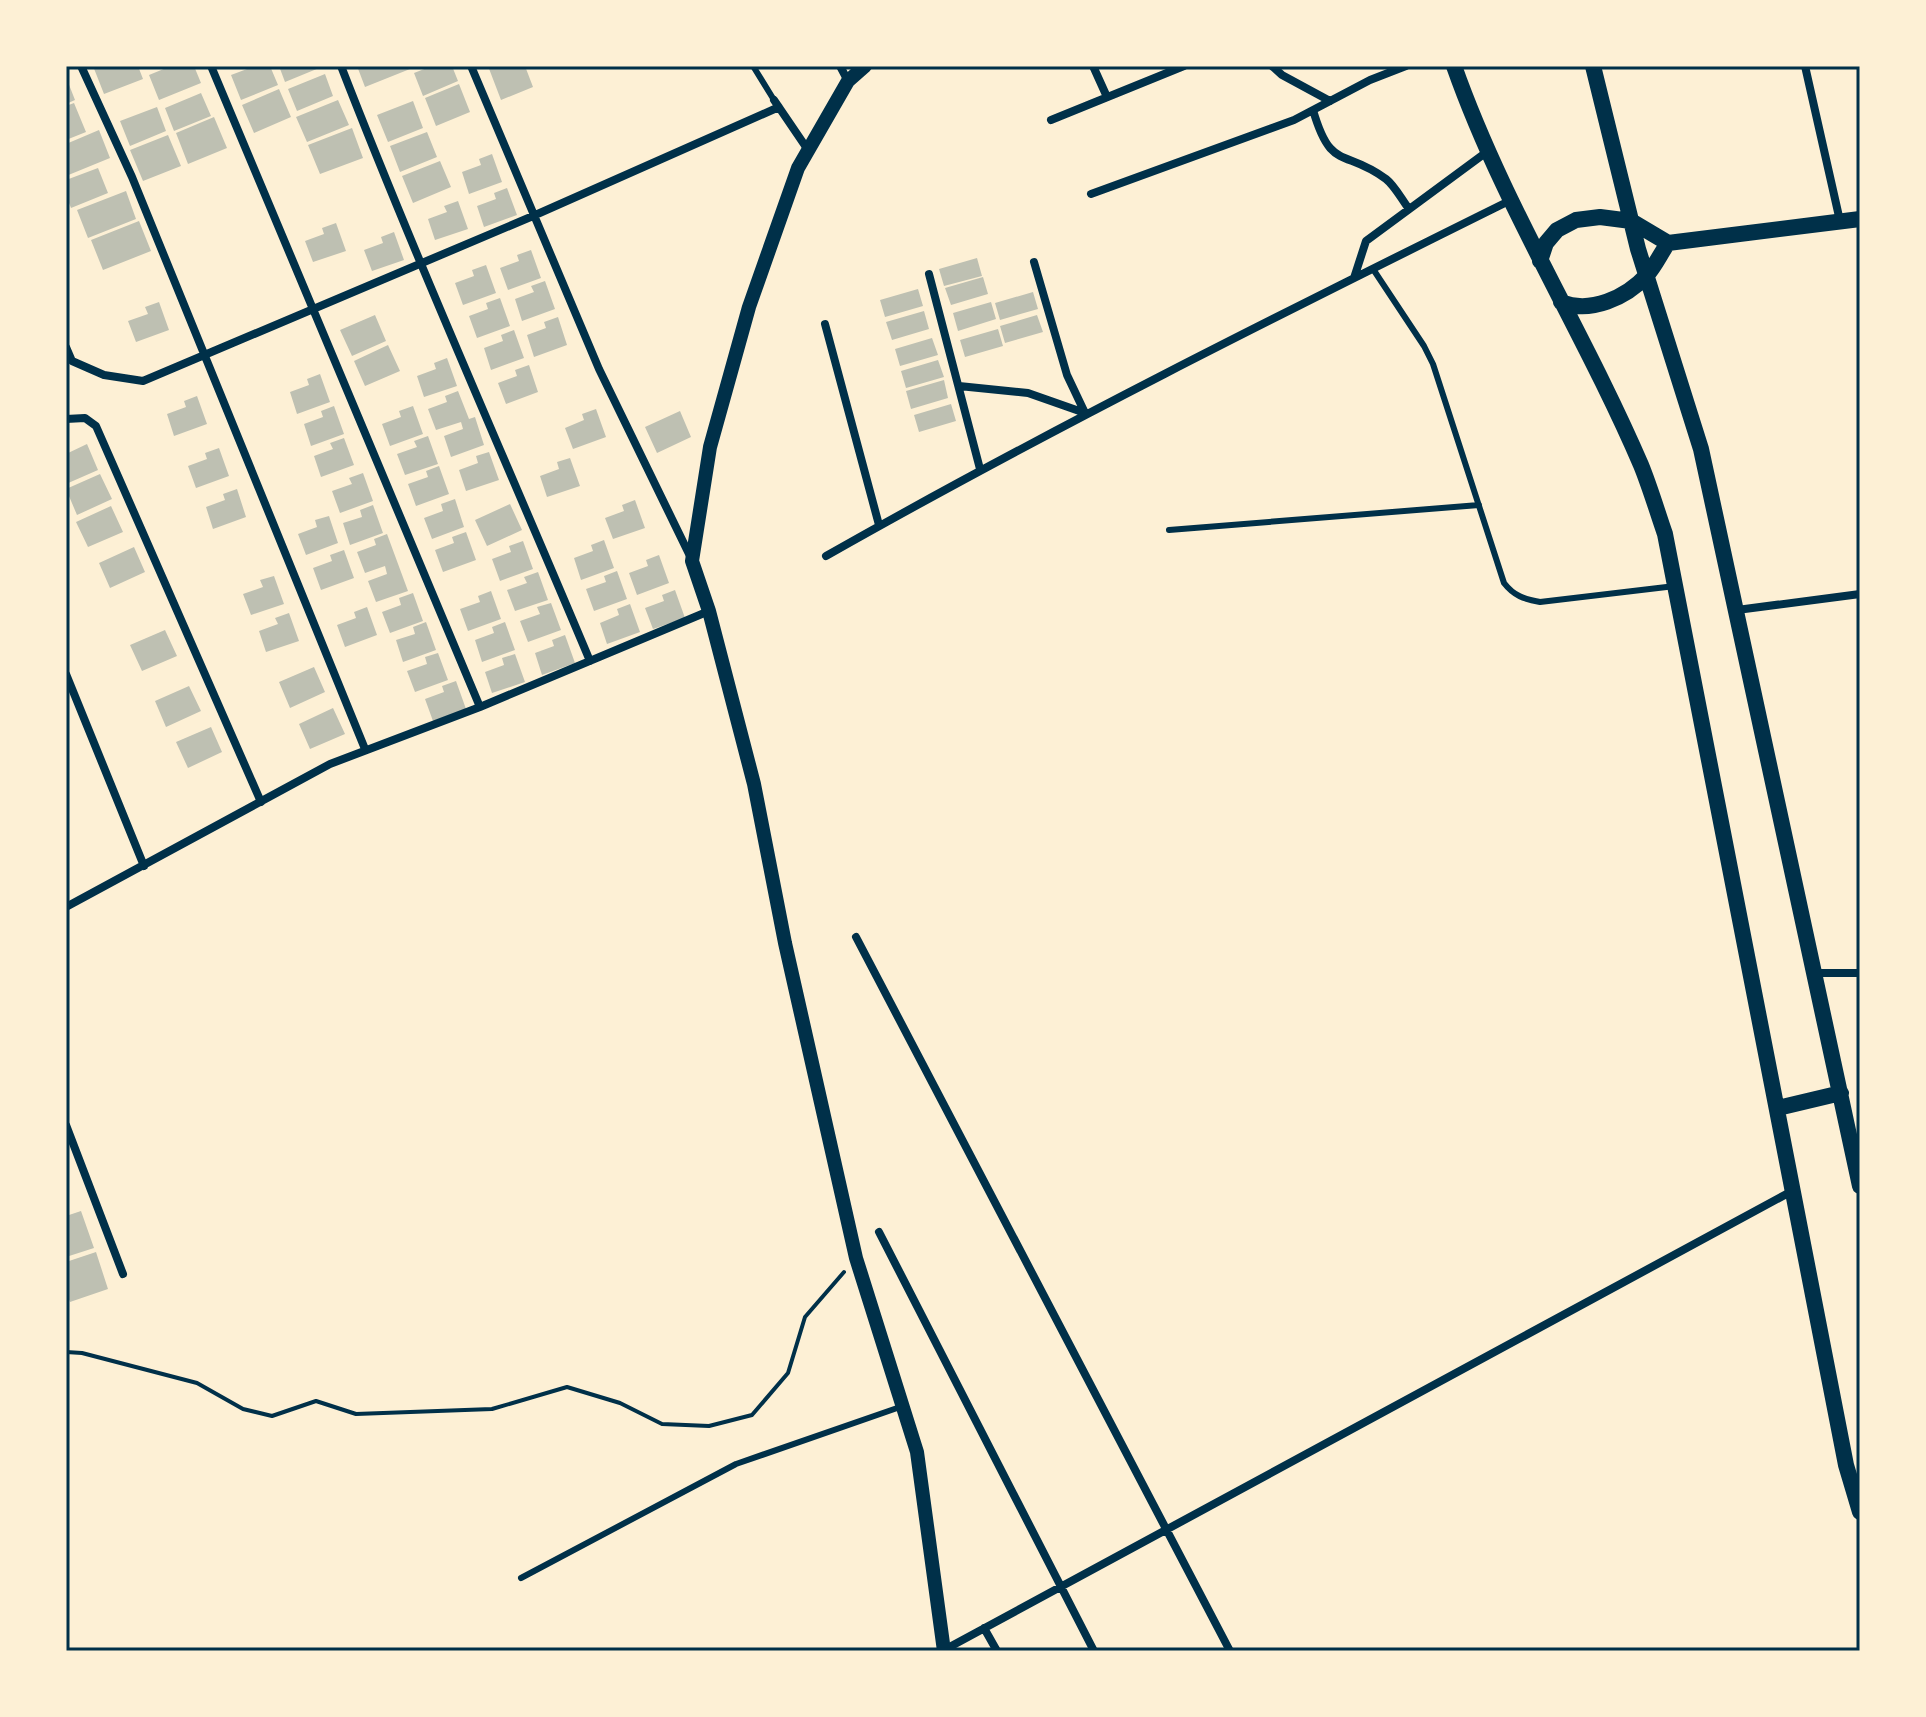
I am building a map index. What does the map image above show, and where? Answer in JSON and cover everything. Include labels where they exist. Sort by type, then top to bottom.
[{"type":"main road","points":[[1454,66],[1509,201],[1642,468],[1665,534],[1846,1465],[1860,1512]]},
{"type":"main road","points":[[1593,66],[1631,221],[1701,449],[1860,1186]]},
{"type":"main road","points":[[1540,261],[1546,243],[1557,230],[1576,220],[1600,217],[1631,221],[1668,243],[1860,219]]},
{"type":"main road","points":[[1561,302],[1572,307],[1590,307],[1632,288],[1647,275],[1668,243]]},
{"type":"main road","points":[[1778,1108],[1841,1093]]},
{"type":"street","points":[[81,66],[132,177],[365,749]]},
{"type":"street","points":[[211,66],[480,707]]},
{"type":"street","points":[[341,66],[420,264],[590,661]]},
{"type":"street","points":[[471,66],[599,369],[692,561],[709,611],[754,784],[785,943],[856,1258],[917,1452],[944,1650],[1794,1190]]},
{"type":"street","points":[[840,66],[848,81]]},
{"type":"street","points":[[692,561],[710,447],[749,307],[798,168],[848,81],[865,66]]},
{"type":"street","points":[[1093,66],[1107,97]]},
{"type":"street","points":[[1051,120],[1182,66]]},
{"type":"street","points":[[1272,66],[1282,75],[1330,101]]},
{"type":"street","points":[[1091,194],[1294,120],[1370,80],[1406,66]]},
{"type":"street","points":[[1805,66],[1840,222]]},
{"type":"street","points":[[66,347],[72,361],[104,375],[143,381],[533,216],[777,103],[808,150]]},
{"type":"street","points":[[1313,110],[1321,137],[1336,156],[1389,181],[1409,209]]},
{"type":"street","points":[[1354,278],[1366,241],[1488,151]]},
{"type":"street","points":[[826,556],[1085,413],[1509,201]]},
{"type":"street","points":[[1034,262],[1067,375],[1085,413]]},
{"type":"street","points":[[929,274],[980,469]]},
{"type":"street","points":[[825,324],[879,525]]},
{"type":"street","points":[[959,386],[1028,393],[1085,413]]},
{"type":"street","points":[[66,419],[85,418],[96,426],[261,802]]},
{"type":"street","points":[[1737,610],[1860,594]]},
{"type":"street","points":[[66,907],[330,764],[480,707],[709,611]]},
{"type":"street","points":[[66,674],[144,866]]},
{"type":"street","points":[[856,937],[1230,1651]]},
{"type":"street","points":[[1815,973],[1860,973]]},
{"type":"street","points":[[66,1125],[123,1274]]},
{"type":"street","points":[[879,1232],[1094,1651]]},
{"type":"street","points":[[984,1628],[997,1651]]},
{"type":"lane","points":[[753,66],[777,103]]},
{"type":"lane","points":[[1373,269],[1433,364],[1504,583],[1512,593],[1540,602],[1675,586]]},
{"type":"lane","points":[[1169,530],[1479,505]]},
{"type":"lane","points":[[521,1578],[736,1464],[903,1406]]},
{"type":"path","points":[[66,1352],[82,1353],[197,1383],[243,1409],[272,1416],[316,1401],[356,1414],[492,1409],[567,1387],[620,1403],[662,1424],[709,1426],[752,1415],[788,1373],[805,1317],[856,1258]]},
{"type":"building","points":[[93,66],[138,66],[143,79],[104,94]]},
{"type":"building","points":[[171,66],[194,66],[201,83],[159,100],[149,75]]},
{"type":"building","points":[[255,66],[270,66],[278,85],[241,100],[231,75]]},
{"type":"building","points":[[279,66],[324,66],[285,82]]},
{"type":"building","points":[[357,66],[409,66],[410,69],[365,87]]},
{"type":"building","points":[[432,66],[452,66],[458,81],[423,96],[414,73]]},
{"type":"building","points":[[488,66],[525,66],[533,87],[501,100]]},
{"type":"building","points":[[325,74],[333,96],[297,111],[288,89]]},
{"type":"building","points":[[66,77],[75,100],[66,104]]},
{"type":"building","points":[[459,84],[470,112],[436,126],[425,98]]},
{"type":"building","points":[[279,89],[291,117],[254,133],[242,105]]},
{"type":"building","points":[[201,93],[211,116],[174,131],[165,108]]},
{"type":"building","points":[[338,100],[349,125],[307,142],[296,117]]},
{"type":"building","points":[[413,101],[423,128],[388,142],[377,115]]},
{"type":"building","points":[[74,103],[86,132],[66,140],[66,106]]},
{"type":"building","points":[[157,107],[166,131],[130,146],[120,121]]},
{"type":"building","points":[[214,117],[227,148],[188,164],[176,133]]},
{"type":"building","points":[[352,128],[363,158],[320,174],[308,145]]},
{"type":"building","points":[[99,130],[110,158],[66,176],[66,144]]},
{"type":"building","points":[[427,132],[437,157],[400,172],[390,146]]},
{"type":"building","points":[[168,135],[181,166],[143,181],[130,150]]},
{"type":"building","points":[[492,154],[502,182],[469,194],[462,172],[481,165],[479,159]]},
{"type":"building","points":[[440,161],[451,187],[413,203],[402,176]]},
{"type":"building","points":[[98,168],[108,193],[71,208],[66,195],[66,180]]},
{"type":"building","points":[[507,188],[517,215],[484,227],[477,206],[496,199],[494,193]]},
{"type":"building","points":[[126,191],[136,219],[88,238],[77,210]]},
{"type":"building","points":[[458,201],[468,229],[435,240],[428,219],[447,212],[444,206]]},
{"type":"building","points":[[139,221],[151,251],[103,270],[91,240]]},
{"type":"building","points":[[336,223],[346,251],[313,262],[305,241],[324,234],[322,228]]},
{"type":"building","points":[[394,232],[404,260],[372,271],[364,250],[383,243],[381,237]]},
{"type":"building","points":[[531,250],[541,278],[508,290],[500,268],[519,261],[517,255]]},
{"type":"building","points":[[977,258],[982,276],[944,286],[939,269]]},
{"type":"building","points":[[486,265],[496,293],[463,305],[455,283],[474,276],[472,270]]},
{"type":"building","points":[[983,277],[988,294],[951,305],[945,288]]},
{"type":"building","points":[[545,281],[555,309],[522,321],[515,299],[534,292],[531,286]]},
{"type":"building","points":[[918,289],[923,306],[885,317],[880,300]]},
{"type":"building","points":[[1033,292],[1038,309],[1000,320],[995,303]]},
{"type":"building","points":[[500,298],[510,326],[477,338],[469,316],[488,309],[486,303]]},
{"type":"building","points":[[159,302],[169,330],[136,342],[128,321],[148,314],[145,307]]},
{"type":"building","points":[[991,302],[996,319],[958,331],[953,313]]},
{"type":"building","points":[[924,311],[929,329],[892,340],[886,322]]},
{"type":"building","points":[[375,315],[386,341],[352,356],[340,330]]},
{"type":"building","points":[[1037,315],[1043,332],[1005,343],[1000,326]]},
{"type":"building","points":[[558,317],[567,345],[534,357],[527,335],[546,328],[544,322]]},
{"type":"building","points":[[998,329],[1003,346],[965,357],[960,340]]},
{"type":"building","points":[[514,330],[524,358],[491,370],[484,348],[503,341],[501,335]]},
{"type":"building","points":[[932,338],[938,355],[900,366],[895,349]]},
{"type":"building","points":[[388,345],[400,371],[365,386],[354,361]]},
{"type":"building","points":[[447,358],[457,386],[424,397],[417,376],[436,369],[434,363]]},
{"type":"building","points":[[938,360],[944,377],[906,388],[901,371]]},
{"type":"building","points":[[529,365],[538,392],[506,404],[498,383],[517,376],[515,370]]},
{"type":"building","points":[[320,374],[330,402],[297,414],[290,392],[309,385],[307,379]]},
{"type":"building","points":[[944,380],[948,398],[911,409],[906,391]]},
{"type":"building","points":[[458,391],[469,419],[475,417],[484,445],[451,457],[444,436],[463,429],[461,422],[436,430],[428,409],[447,402],[445,396]]},
{"type":"building","points":[[197,396],[207,424],[174,436],[167,414],[186,407],[184,401]]},
{"type":"building","points":[[951,404],[956,421],[919,432],[914,415]]},
{"type":"building","points":[[334,406],[344,434],[311,446],[304,424],[323,417],[321,411]]},
{"type":"building","points":[[413,406],[423,434],[390,446],[382,424],[401,417],[399,411]]},
{"type":"building","points":[[596,409],[606,437],[573,449],[565,428],[584,420],[582,414]]},
{"type":"building","points":[[680,411],[691,437],[657,453],[645,427]]},
{"type":"building","points":[[428,436],[438,464],[405,475],[397,454],[417,447],[414,441]]},
{"type":"building","points":[[344,438],[354,465],[321,477],[314,456],[333,449],[330,443]]},
{"type":"building","points":[[87,444],[98,470],[66,484],[66,454]]},
{"type":"building","points":[[219,448],[229,476],[196,488],[188,466],[207,459],[205,453]]},
{"type":"building","points":[[489,452],[499,480],[466,491],[459,470],[478,463],[476,456]]},
{"type":"building","points":[[570,458],[580,486],[547,497],[540,476],[559,469],[557,462]]},
{"type":"building","points":[[439,466],[449,494],[416,506],[408,484],[428,477],[426,471]]},
{"type":"building","points":[[363,473],[373,501],[340,513],[332,491],[352,484],[349,478]]},
{"type":"building","points":[[100,474],[112,499],[77,515],[66,489]]},
{"type":"building","points":[[237,489],[246,517],[213,529],[206,507],[225,500],[223,494]]},
{"type":"building","points":[[455,499],[464,527],[432,539],[424,518],[443,511],[441,504]]},
{"type":"building","points":[[635,500],[645,528],[613,539],[605,518],[624,511],[622,505]]},
{"type":"building","points":[[510,504],[522,530],[487,546],[475,520]]},
{"type":"building","points":[[373,505],[383,533],[350,545],[343,523],[362,517],[360,510]]},
{"type":"building","points":[[111,506],[123,532],[88,547],[76,522]]},
{"type":"building","points":[[329,516],[338,543],[306,555],[298,534],[317,527],[315,520]]},
{"type":"building","points":[[466,532],[476,560],[443,572],[435,550],[454,543],[452,537]]},
{"type":"building","points":[[387,534],[408,591],[376,602],[368,581],[387,574],[385,566],[365,573],[357,552],[376,545],[374,539]]},
{"type":"building","points":[[604,540],[614,568],[581,580],[574,558],[593,551],[591,545]]},
{"type":"building","points":[[523,541],[533,569],[500,581],[492,559],[511,552],[509,546]]},
{"type":"building","points":[[134,547],[145,572],[110,588],[99,563]]},
{"type":"building","points":[[344,550],[354,578],[321,590],[313,568],[332,561],[330,555]]},
{"type":"building","points":[[659,555],[669,583],[637,595],[629,573],[648,566],[646,560]]},
{"type":"building","points":[[617,571],[627,599],[594,611],[586,589],[606,582],[604,576]]},
{"type":"building","points":[[538,572],[548,600],[515,611],[507,590],[527,583],[524,577]]},
{"type":"building","points":[[274,576],[284,604],[251,615],[243,594],[263,587],[260,580]]},
{"type":"building","points":[[675,590],[685,618],[653,629],[645,608],[664,601],[662,595]]},
{"type":"building","points":[[491,591],[501,619],[468,631],[460,609],[480,602],[478,596]]},
{"type":"building","points":[[413,593],[423,621],[390,633],[382,612],[401,605],[399,598]]},
{"type":"building","points":[[551,603],[561,630],[528,642],[520,621],[540,614],[537,607]]},
{"type":"building","points":[[630,604],[640,632],[607,644],[600,623],[619,615],[617,609]]},
{"type":"building","points":[[367,607],[377,635],[345,647],[337,625],[356,618],[354,612]]},
{"type":"building","points":[[289,613],[299,641],[266,652],[259,631],[278,624],[275,618]]},
{"type":"building","points":[[426,622],[436,650],[403,662],[396,640],[415,634],[413,627]]},
{"type":"building","points":[[505,622],[515,650],[482,662],[475,640],[494,633],[492,627]]},
{"type":"building","points":[[165,630],[177,656],[142,671],[130,645]]},
{"type":"building","points":[[565,635],[575,663],[542,675],[535,653],[554,646],[552,640]]},
{"type":"building","points":[[438,653],[448,680],[415,692],[407,671],[427,664],[425,657]]},
{"type":"building","points":[[515,654],[525,682],[492,693],[485,672],[504,665],[502,658]]},
{"type":"building","points":[[314,667],[325,692],[290,708],[279,682]]},
{"type":"building","points":[[456,681],[466,709],[433,721],[425,699],[444,692],[442,686]]},
{"type":"building","points":[[189,686],[201,711],[166,727],[155,701]]},
{"type":"building","points":[[333,708],[345,734],[310,749],[299,724]]},
{"type":"building","points":[[211,727],[222,752],[188,768],[176,742]]},
{"type":"building","points":[[81,1211],[94,1248],[66,1257],[66,1216]]},
{"type":"building","points":[[96,1252],[108,1289],[70,1302],[66,1292],[66,1262]]}]
